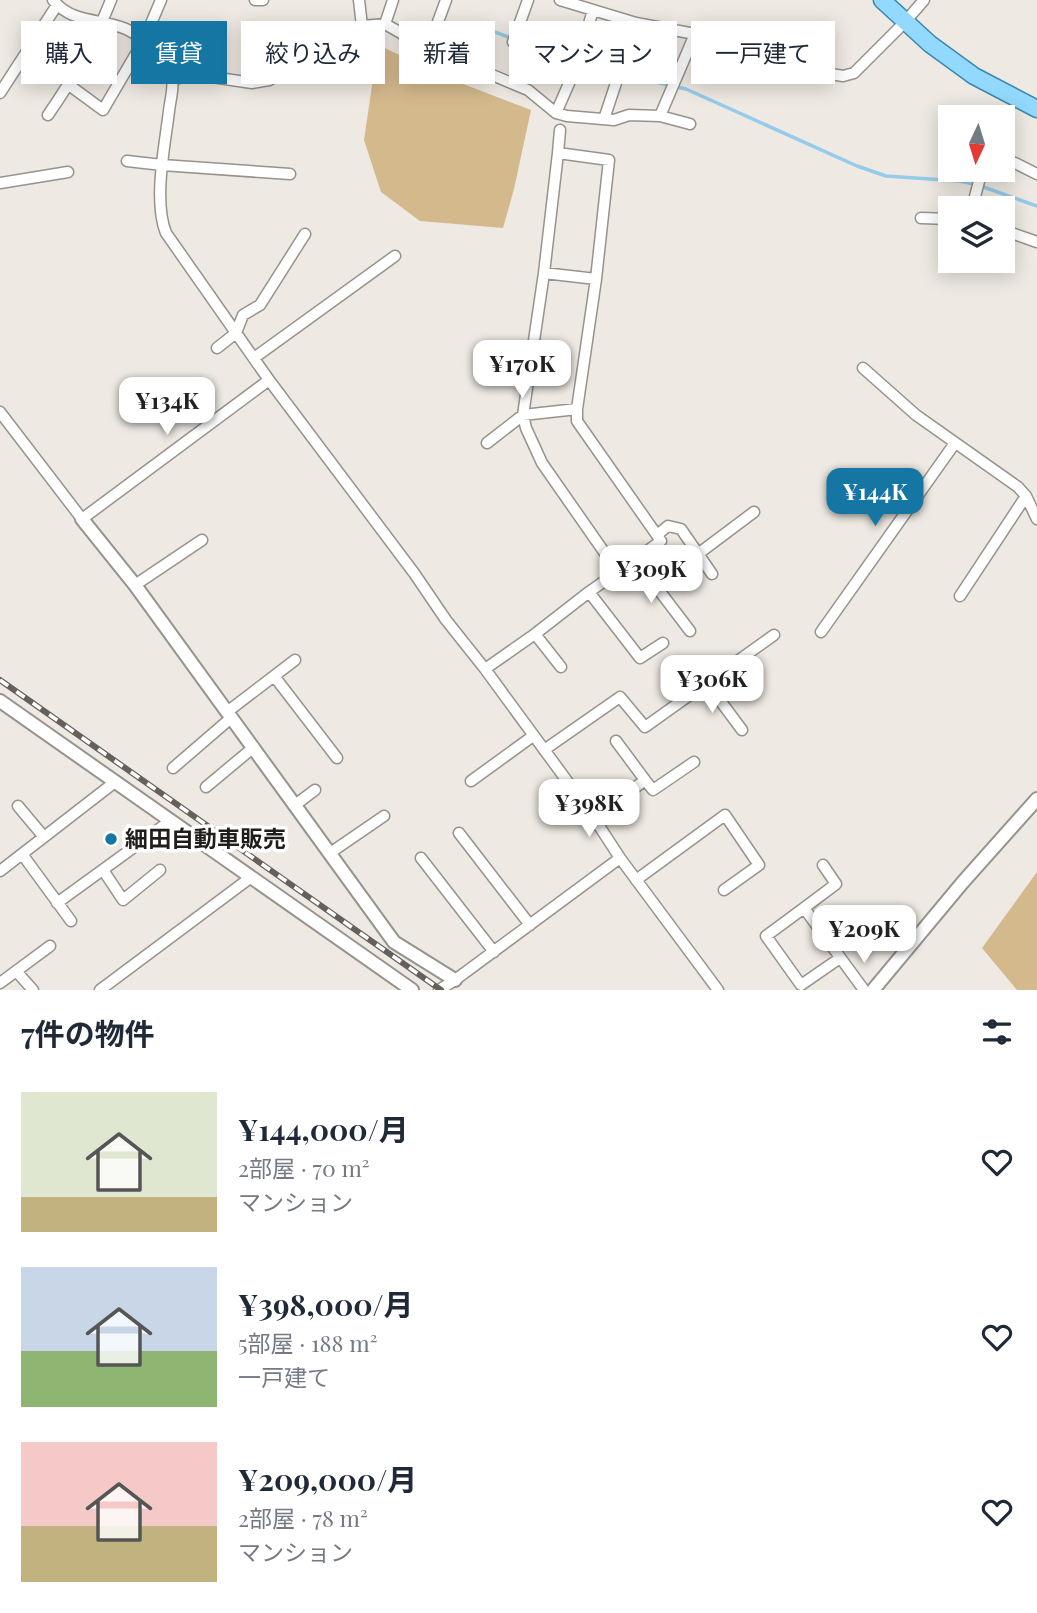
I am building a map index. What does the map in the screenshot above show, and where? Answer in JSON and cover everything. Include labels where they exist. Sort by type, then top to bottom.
[{"type":"main road","points":[[882,0],[930,44],[974,76],[1037,109]]},
{"type":"street","points":[[103,21],[111,0]]},
{"type":"street","points":[[152,21],[160,0]]},
{"type":"street","points":[[255,0],[263,0]]},
{"type":"street","points":[[359,0],[361,21]]},
{"type":"street","points":[[393,0],[385,24],[399,32]]},
{"type":"street","points":[[438,21],[446,0]]},
{"type":"street","points":[[520,21],[528,0]]},
{"type":"street","points":[[560,0],[629,21]]},
{"type":"street","points":[[835,75],[854,73],[924,0]]},
{"type":"street","points":[[0,93],[55,2],[66,12],[92,21]]},
{"type":"street","points":[[556,113],[577,65],[593,10]]},
{"type":"street","points":[[660,116],[691,43]]},
{"type":"street","points":[[48,116],[69,85],[103,110],[131,62]]},
{"type":"street","points":[[495,76],[528,90],[556,113],[567,116],[614,120],[629,116],[660,116],[690,124]]},
{"type":"street","points":[[172,84],[162,165],[160,211],[166,233],[269,380],[485,669],[636,880],[719,990]]},
{"type":"street","points":[[604,119],[616,84]]},
{"type":"street","points":[[560,130],[544,273],[523,415],[542,464],[618,572]]},
{"type":"street","points":[[485,669],[661,541],[578,421],[577,409],[596,279],[609,160],[558,153]]},
{"type":"street","points":[[127,161],[290,174]]},
{"type":"street","points":[[1015,163],[1037,174]]},
{"type":"street","points":[[0,183],[68,172]]},
{"type":"street","points":[[921,218],[938,219]]},
{"type":"street","points":[[217,348],[236,333],[243,315],[260,305],[305,234]]},
{"type":"street","points":[[1015,234],[1037,242]]},
{"type":"street","points":[[254,358],[396,256]]},
{"type":"street","points":[[544,273],[596,279]]},
{"type":"street","points":[[863,368],[916,415],[1018,487],[1026,496],[1037,519]]},
{"type":"street","points":[[82,519],[269,380]]},
{"type":"street","points":[[487,443],[523,415],[577,409]]},
{"type":"street","points":[[0,412],[135,585],[394,942],[456,980]]},
{"type":"street","points":[[821,632],[955,443]]},
{"type":"street","points":[[960,596],[1026,496]]},
{"type":"street","points":[[698,554],[754,512]]},
{"type":"street","points":[[657,535],[668,526],[681,529],[712,574]]},
{"type":"street","points":[[135,585],[202,540]]},
{"type":"street","points":[[636,560],[690,631]]},
{"type":"street","points":[[589,592],[640,658],[663,643]]},
{"type":"street","points":[[535,634],[561,667]]},
{"type":"street","points":[[544,750],[620,697],[645,727],[774,635]]},
{"type":"street","points":[[173,768],[229,715],[295,660]]},
{"type":"street","points":[[274,676],[337,758]]},
{"type":"street","points":[[707,683],[742,730]]},
{"type":"street","points":[[0,701],[412,990]]},
{"type":"street","points":[[471,781],[533,736]]},
{"type":"street","points":[[616,741],[653,790],[694,762]]},
{"type":"street","points":[[206,787],[254,747]]},
{"type":"street","points":[[594,819],[645,780]]},
{"type":"street","points":[[0,871],[115,782]]},
{"type":"street","points":[[295,805],[316,790]]},
{"type":"street","points":[[873,990],[962,882],[1037,799]]},
{"type":"street","points":[[18,806],[44,837]]},
{"type":"street","points":[[636,880],[724,815],[759,865],[724,890]]},
{"type":"street","points":[[330,853],[384,816]]},
{"type":"street","points":[[57,902],[170,821]]},
{"type":"street","points":[[459,833],[530,925]]},
{"type":"street","points":[[22,854],[71,921]]},
{"type":"street","points":[[421,858],[494,951]]},
{"type":"street","points":[[439,990],[620,858]]},
{"type":"street","points":[[823,864],[836,884],[766,936],[801,985],[840,958]]},
{"type":"street","points":[[103,870],[123,900],[160,870]]},
{"type":"street","points":[[100,990],[250,878]]},
{"type":"street","points":[[804,908],[864,990]]},
{"type":"street","points":[[0,983],[50,946]]},
{"type":"street","points":[[16,971],[33,990]]},
{"type":"shaded area","points":[[385,48],[399,55],[399,84],[463,84],[531,110],[503,228],[420,221],[381,192],[364,140],[372,84],[385,84]]},
{"type":"shaded area","points":[[1037,872],[1037,990],[1017,990],[982,948]]},
{"type":"waterway","points":[[495,32],[590,67],[686,89],[857,166],[886,176],[975,184],[1037,206]]},
{"type":"railway","points":[[0,680],[441,990]]},
{"type":"place","name":"細田自動車販売","points":[[111,839]]}]
